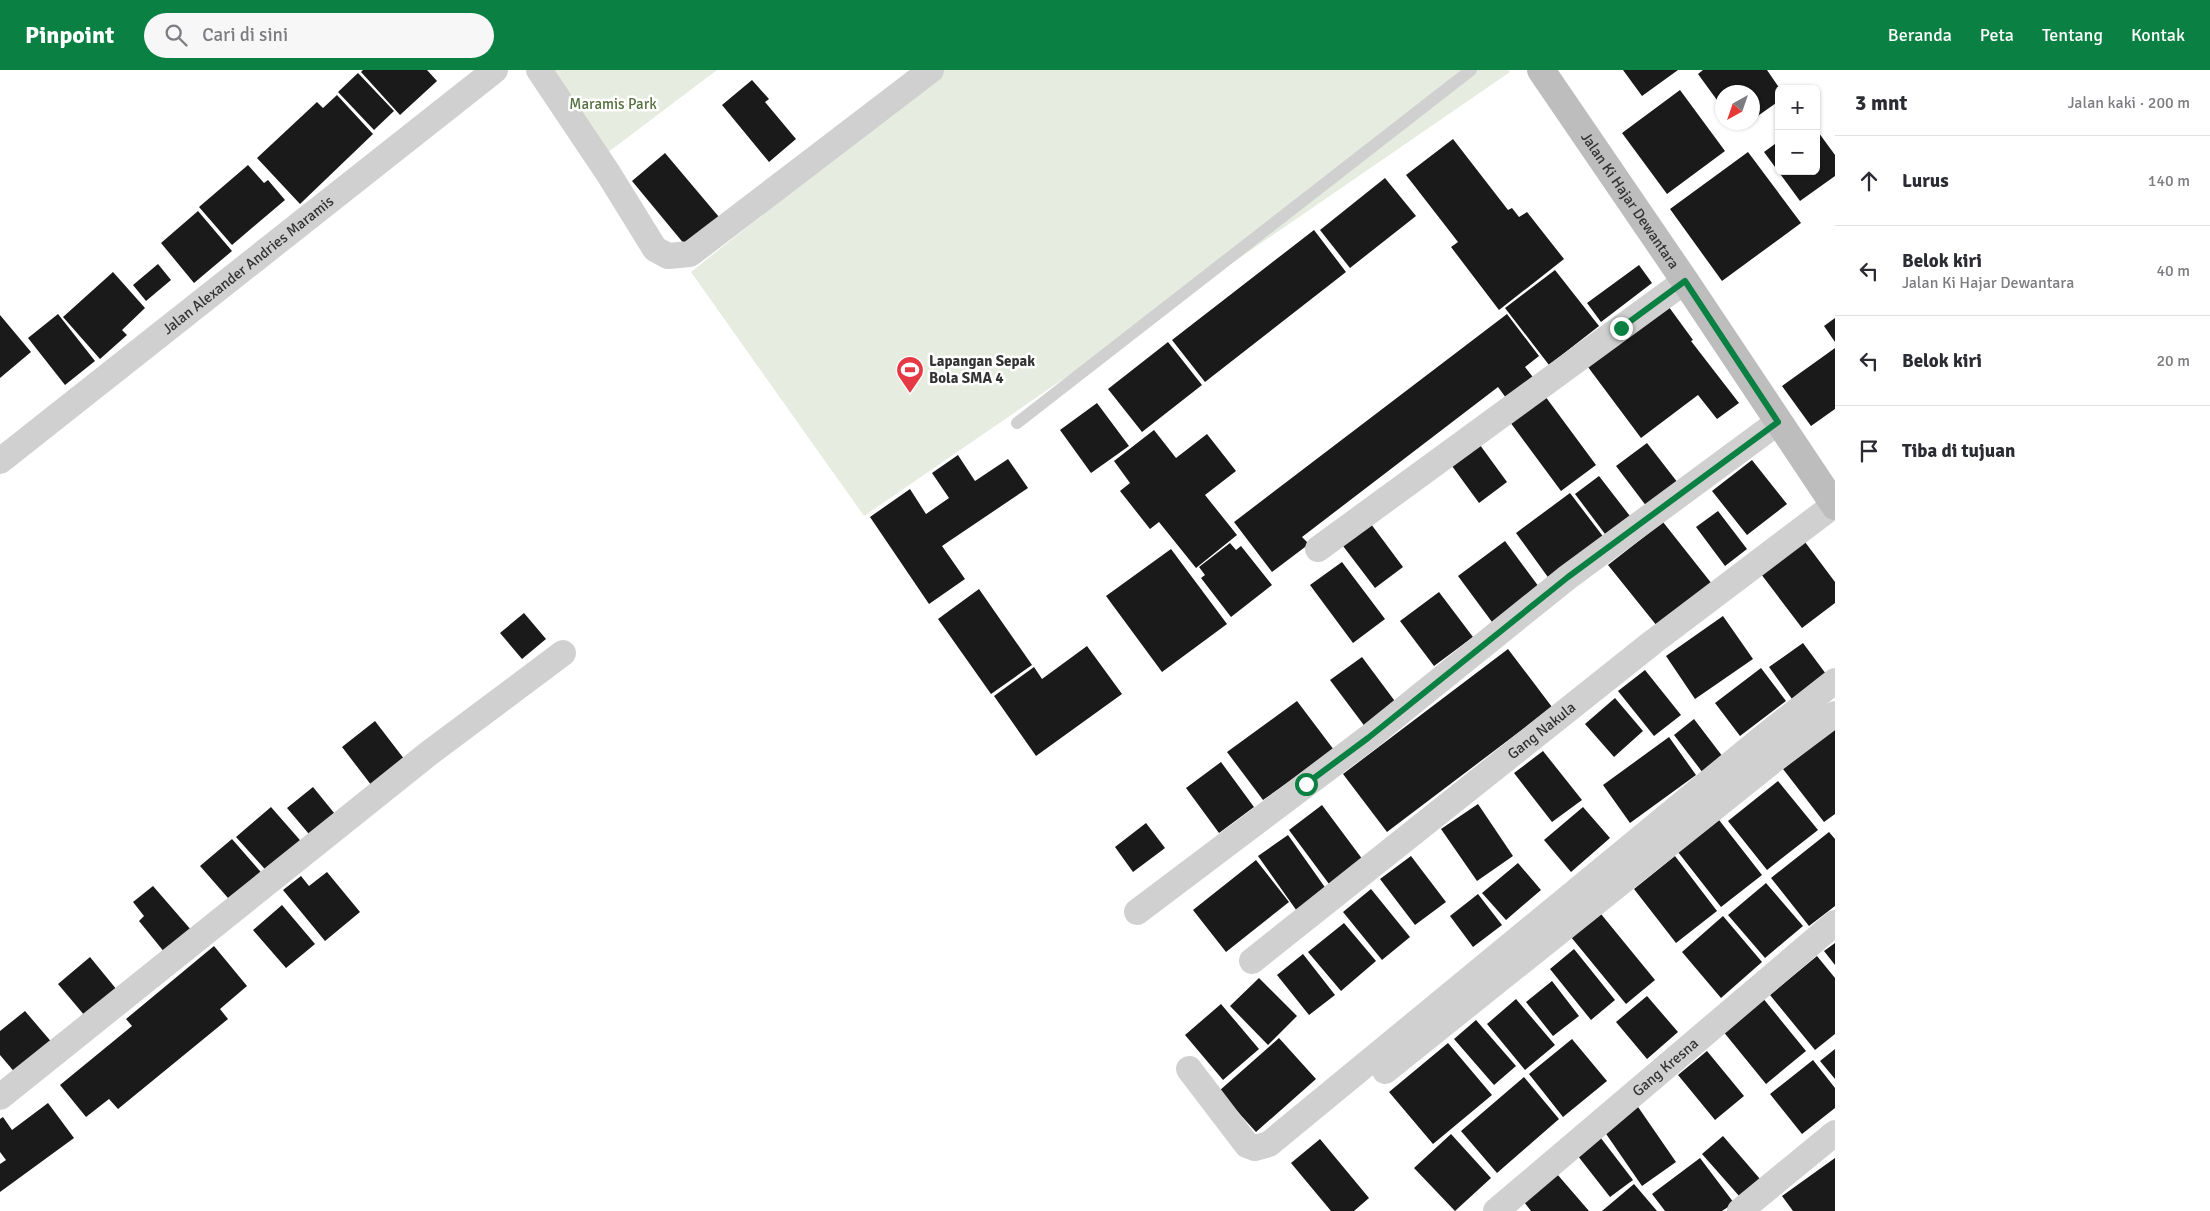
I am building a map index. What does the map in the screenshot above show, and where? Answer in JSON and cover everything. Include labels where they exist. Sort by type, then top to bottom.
[{"type":"main road","name":"Jalan Ki Hajar Dewantara","points":[[1540,70],[1685,281],[1835,506]]},
{"type":"street","points":[[539,70],[608,173],[655,249],[668,256],[678,257],[690,254],[931,70]]},
{"type":"street","name":"Jalan Alexander Andries Maramis","points":[[0,461],[489,72]]},
{"type":"street","points":[[1318,549],[1685,281]]},
{"type":"street","points":[[1137,912],[1368,738],[1568,577],[1778,422]]},
{"type":"street","name":"Gang Nakula","points":[[1252,961],[1653,642],[1835,506]]},
{"type":"street","points":[[0,1097],[428,754],[563,653]]},
{"type":"street","points":[[1189,1069],[1247,1145],[1254,1148],[1262,1146],[1284,1133],[1469,990],[1768,749],[1835,681]]},
{"type":"street","points":[[1768,749],[1835,714]]},
{"type":"street","name":"Gang Kresna","points":[[1496,1211],[1835,923]]},
{"type":"street","points":[[1292,1147],[1469,990]]},
{"type":"street","points":[[1740,1211],[1835,1133]]},
{"type":"lane","points":[[1017,422],[1471,70]]},
{"type":"green space","name":"Maramis Park","points":[[546,70],[717,70],[607,153]]},
{"type":"green space","name":"Lapangan Sepak Bola SMA 4","points":[[943,70],[1508,70],[1510,72],[864,516],[691,272]]},
{"type":"building","points":[[363,70],[427,70],[437,81],[400,115],[361,72]]},
{"type":"building","points":[[1623,70],[1678,70],[1642,96]]},
{"type":"building","points":[[1703,70],[1767,70],[1777,85],[1775,85],[1775,104],[1760,114],[1760,85],[1715,85],[1715,97],[1698,74]]},
{"type":"building","points":[[358,73],[394,111],[374,130],[338,92]]},
{"type":"building","points":[[752,80],[769,99],[765,102],[796,139],[769,162],[722,105]]},
{"type":"building","points":[[1680,90],[1725,151],[1667,194],[1622,133]]},
{"type":"building","points":[[337,95],[373,134],[300,204],[257,158],[317,102],[323,108]]},
{"type":"building","points":[[1820,134],[1835,155],[1835,176],[1800,201],[1781,175],[1820,175]]},
{"type":"building","points":[[1453,139],[1508,210],[1512,208],[1519,217],[1527,212],[1564,259],[1499,310],[1451,247],[1458,242],[1406,175]]},
{"type":"building","points":[[1775,144],[1775,167],[1764,152]]},
{"type":"building","points":[[1748,152],[1801,223],[1722,281],[1670,209]]},
{"type":"building","points":[[665,153],[719,217],[685,245],[632,181]]},
{"type":"building","points":[[248,165],[264,183],[268,180],[285,200],[232,245],[199,207]]},
{"type":"building","points":[[1385,178],[1416,216],[1350,268],[1320,230]]},
{"type":"building","points":[[198,211],[232,251],[194,283],[161,243]]},
{"type":"building","points":[[1314,230],[1346,272],[1205,382],[1172,340]]},
{"type":"building","points":[[158,264],[171,280],[146,301],[133,285]]},
{"type":"building","points":[[1639,265],[1652,283],[1601,322],[1587,303]]},
{"type":"building","points":[[1555,270],[1599,326],[1549,365],[1505,308]]},
{"type":"building","points":[[113,272],[145,308],[122,330],[127,335],[100,359],[63,317]]},
{"type":"building","points":[[1666,303],[1693,340],[1691,341],[1739,403],[1717,419],[1698,395],[1641,438],[1585,363]]},
{"type":"building","points":[[58,314],[95,361],[65,385],[28,338]]},
{"type":"building","points":[[1507,314],[1539,356],[1525,367],[1536,381],[1509,402],[1498,387],[1302,537],[1309,544],[1272,572],[1234,522]]},
{"type":"building","points":[[0,315],[31,352],[0,378]]},
{"type":"building","points":[[1835,318],[1835,342],[1824,326]]},
{"type":"building","points":[[1168,342],[1202,385],[1142,432],[1108,389]]},
{"type":"building","points":[[1835,348],[1835,409],[1811,426],[1782,386]]},
{"type":"building","points":[[1545,396],[1596,465],[1561,491],[1510,422]]},
{"type":"building","points":[[1097,403],[1129,446],[1091,473],[1060,430]]},
{"type":"building","points":[[1154,430],[1176,458],[1207,434],[1236,471],[1205,495],[1237,535],[1196,568],[1159,522],[1150,529],[1120,491],[1130,483],[1114,461]]},
{"type":"building","points":[[1647,443],[1678,483],[1647,507],[1616,466]]},
{"type":"building","points":[[1480,445],[1507,482],[1479,503],[1452,466]]},
{"type":"building","points":[[958,455],[975,481],[1008,459],[1028,488],[942,546],[965,579],[929,604],[870,517],[910,489],[926,514],[949,498],[932,473]]},
{"type":"building","points":[[1752,460],[1787,504],[1747,535],[1712,491]]},
{"type":"building","points":[[1599,476],[1633,520],[1608,538],[1575,494]]},
{"type":"building","points":[[1570,493],[1605,539],[1550,580],[1516,533]]},
{"type":"building","points":[[1718,511],[1747,549],[1725,566],[1696,527]]},
{"type":"building","points":[[1368,520],[1403,567],[1375,588],[1340,542]]},
{"type":"building","points":[[1663,522],[1712,584],[1657,626],[1608,565]]},
{"type":"building","points":[[1505,541],[1539,587],[1492,622],[1458,576]]},
{"type":"building","points":[[1805,542],[1835,582],[1835,603],[1802,628],[1761,574]]},
{"type":"building","points":[[1230,543],[1236,550],[1241,546],[1272,585],[1231,617],[1201,578],[1205,575],[1199,567]]},
{"type":"building","points":[[1171,549],[1227,624],[1162,672],[1106,596]]},
{"type":"building","points":[[1342,562],[1385,619],[1353,643],[1310,585]]},
{"type":"building","points":[[979,589],[1032,665],[991,694],[938,619]]},
{"type":"building","points":[[1439,592],[1473,637],[1434,666],[1400,621]]},
{"type":"building","points":[[524,613],[546,639],[522,659],[500,633]]},
{"type":"building","points":[[1723,616],[1753,659],[1695,699],[1666,656]]},
{"type":"building","points":[[1803,643],[1826,674],[1792,699],[1769,667]]},
{"type":"building","points":[[1087,646],[1122,694],[1036,756],[994,696],[1034,667],[1042,679]]},
{"type":"building","points":[[1508,649],[1552,707],[1387,832],[1343,774]]},
{"type":"building","points":[[1362,657],[1397,704],[1366,728],[1330,680]]},
{"type":"building","points":[[1761,668],[1786,701],[1740,736],[1715,703]]},
{"type":"building","points":[[1645,670],[1681,715],[1654,736],[1618,691]]},
{"type":"building","points":[[1615,698],[1643,731],[1614,757],[1585,724]]},
{"type":"building","points":[[1297,701],[1334,750],[1263,800],[1227,752]]},
{"type":"building","points":[[1694,719],[1723,757],[1703,773],[1674,735]]},
{"type":"building","points":[[375,721],[408,764],[375,790],[342,747]]},
{"type":"building","points":[[1835,729],[1835,814],[1824,822],[1783,769]]},
{"type":"building","points":[[1669,737],[1696,775],[1630,823],[1603,785]]},
{"type":"building","points":[[1543,751],[1582,800],[1552,822],[1514,773]]},
{"type":"building","points":[[1221,762],[1254,807],[1219,833],[1186,788]]},
{"type":"building","points":[[1778,781],[1818,830],[1767,870],[1728,821]]},
{"type":"building","points":[[313,787],[339,819],[314,840],[287,808]]},
{"type":"building","points":[[1478,804],[1513,856],[1477,881],[1441,829]]},
{"type":"building","points":[[1322,805],[1366,864],[1332,888],[1289,830]]},
{"type":"building","points":[[271,807],[306,847],[272,877],[236,837]]},
{"type":"building","points":[[1583,807],[1610,838],[1571,872],[1544,840]]},
{"type":"building","points":[[1719,820],[1762,875],[1721,907],[1678,852]]},
{"type":"building","points":[[1146,823],[1165,848],[1133,872],[1115,847]]},
{"type":"building","points":[[1829,832],[1835,839],[1835,906],[1809,926],[1771,878]]},
{"type":"building","points":[[1288,835],[1329,893],[1299,914],[1258,856]]},
{"type":"building","points":[[232,839],[266,878],[235,906],[200,866]]},
{"type":"building","points":[[1411,856],[1446,902],[1415,925],[1380,879]]},
{"type":"building","points":[[1675,856],[1717,911],[1676,943],[1634,889]]},
{"type":"building","points":[[1256,860],[1289,902],[1226,952],[1193,910]]},
{"type":"building","points":[[1518,863],[1541,890],[1506,920],[1482,893]]},
{"type":"building","points":[[327,872],[360,912],[325,941],[283,890],[301,876],[309,886]]},
{"type":"building","points":[[1766,883],[1803,926],[1765,958],[1728,915]]},
{"type":"building","points":[[153,886],[192,931],[165,953],[139,921],[144,916],[133,902]]},
{"type":"building","points":[[1371,889],[1410,937],[1382,960],[1343,912]]},
{"type":"building","points":[[1478,894],[1502,925],[1473,947],[1450,916]]},
{"type":"building","points":[[282,905],[315,944],[286,968],[253,930]]},
{"type":"building","points":[[1601,914],[1655,980],[1626,1004],[1571,937]]},
{"type":"building","points":[[1723,916],[1762,962],[1721,998],[1682,952]]},
{"type":"building","points":[[1344,923],[1376,961],[1341,991],[1308,952]]},
{"type":"building","points":[[1835,943],[1835,965],[1824,951]]},
{"type":"building","points":[[214,946],[247,986],[220,1009],[228,1019],[118,1109],[109,1099],[86,1117],[60,1085],[132,1026],[126,1019]]},
{"type":"building","points":[[1574,949],[1615,1000],[1591,1020],[1550,969]]},
{"type":"building","points":[[1303,954],[1335,995],[1309,1015],[1277,975]]},
{"type":"building","points":[[1817,956],[1835,978],[1835,1034],[1815,1050],[1770,995]]},
{"type":"building","points":[[90,957],[117,990],[85,1016],[58,984]]},
{"type":"building","points":[[1259,978],[1297,1016],[1268,1045],[1230,1006]]},
{"type":"building","points":[[1552,981],[1579,1016],[1553,1036],[1526,1002]]},
{"type":"building","points":[[1647,996],[1678,1032],[1647,1059],[1616,1022]]},
{"type":"building","points":[[1762,997],[1806,1051],[1766,1084],[1722,1030]]},
{"type":"building","points":[[1516,999],[1555,1045],[1525,1070],[1487,1024]]},
{"type":"building","points":[[1221,1004],[1259,1049],[1223,1080],[1185,1035]]},
{"type":"building","points":[[25,1011],[54,1045],[17,1075],[0,1055],[0,1031]]},
{"type":"building","points":[[1476,1020],[1516,1066],[1494,1085],[1454,1039]]},
{"type":"building","points":[[1279,1038],[1316,1079],[1256,1132],[1219,1091]]},
{"type":"building","points":[[1572,1039],[1607,1081],[1563,1117],[1529,1074]]},
{"type":"building","points":[[1448,1043],[1492,1095],[1433,1144],[1389,1092]]},
{"type":"building","points":[[1835,1049],[1835,1079],[1820,1061]]},
{"type":"building","points":[[1707,1051],[1744,1096],[1715,1120],[1678,1075]]},
{"type":"building","points":[[1813,1060],[1835,1088],[1835,1108],[1802,1134],[1770,1094]]},
{"type":"building","points":[[1524,1077],[1559,1119],[1497,1173],[1461,1131]]},
{"type":"building","points":[[48,1103],[74,1138],[0,1192],[0,1164],[6,1160],[0,1152],[0,1119],[3,1117],[12,1130]]},
{"type":"building","points":[[1636,1104],[1676,1162],[1642,1186],[1602,1128]]},
{"type":"building","points":[[1597,1133],[1633,1180],[1610,1197],[1574,1151]]},
{"type":"building","points":[[1451,1134],[1491,1178],[1455,1211],[1414,1168]]},
{"type":"building","points":[[1723,1136],[1760,1179],[1740,1197],[1702,1154]]},
{"type":"building","points":[[1320,1139],[1369,1198],[1354,1211],[1331,1211],[1291,1163]]},
{"type":"building","points":[[1700,1158],[1734,1203],[1722,1211],[1665,1211],[1652,1194]]},
{"type":"building","points":[[1835,1158],[1835,1211],[1793,1211],[1782,1196]]},
{"type":"building","points":[[1557,1174],[1589,1211],[1531,1211],[1524,1202]]},
{"type":"building","points":[[1634,1184],[1657,1211],[1602,1211]]},
{"type":"place","name":"Lapangan Sepak Bola SMA 4","points":[[910,394]]},
{"type":"route","points":[[1306,784],[1368,738],[1568,577],[1778,422],[1685,281],[1621,328]]}]
